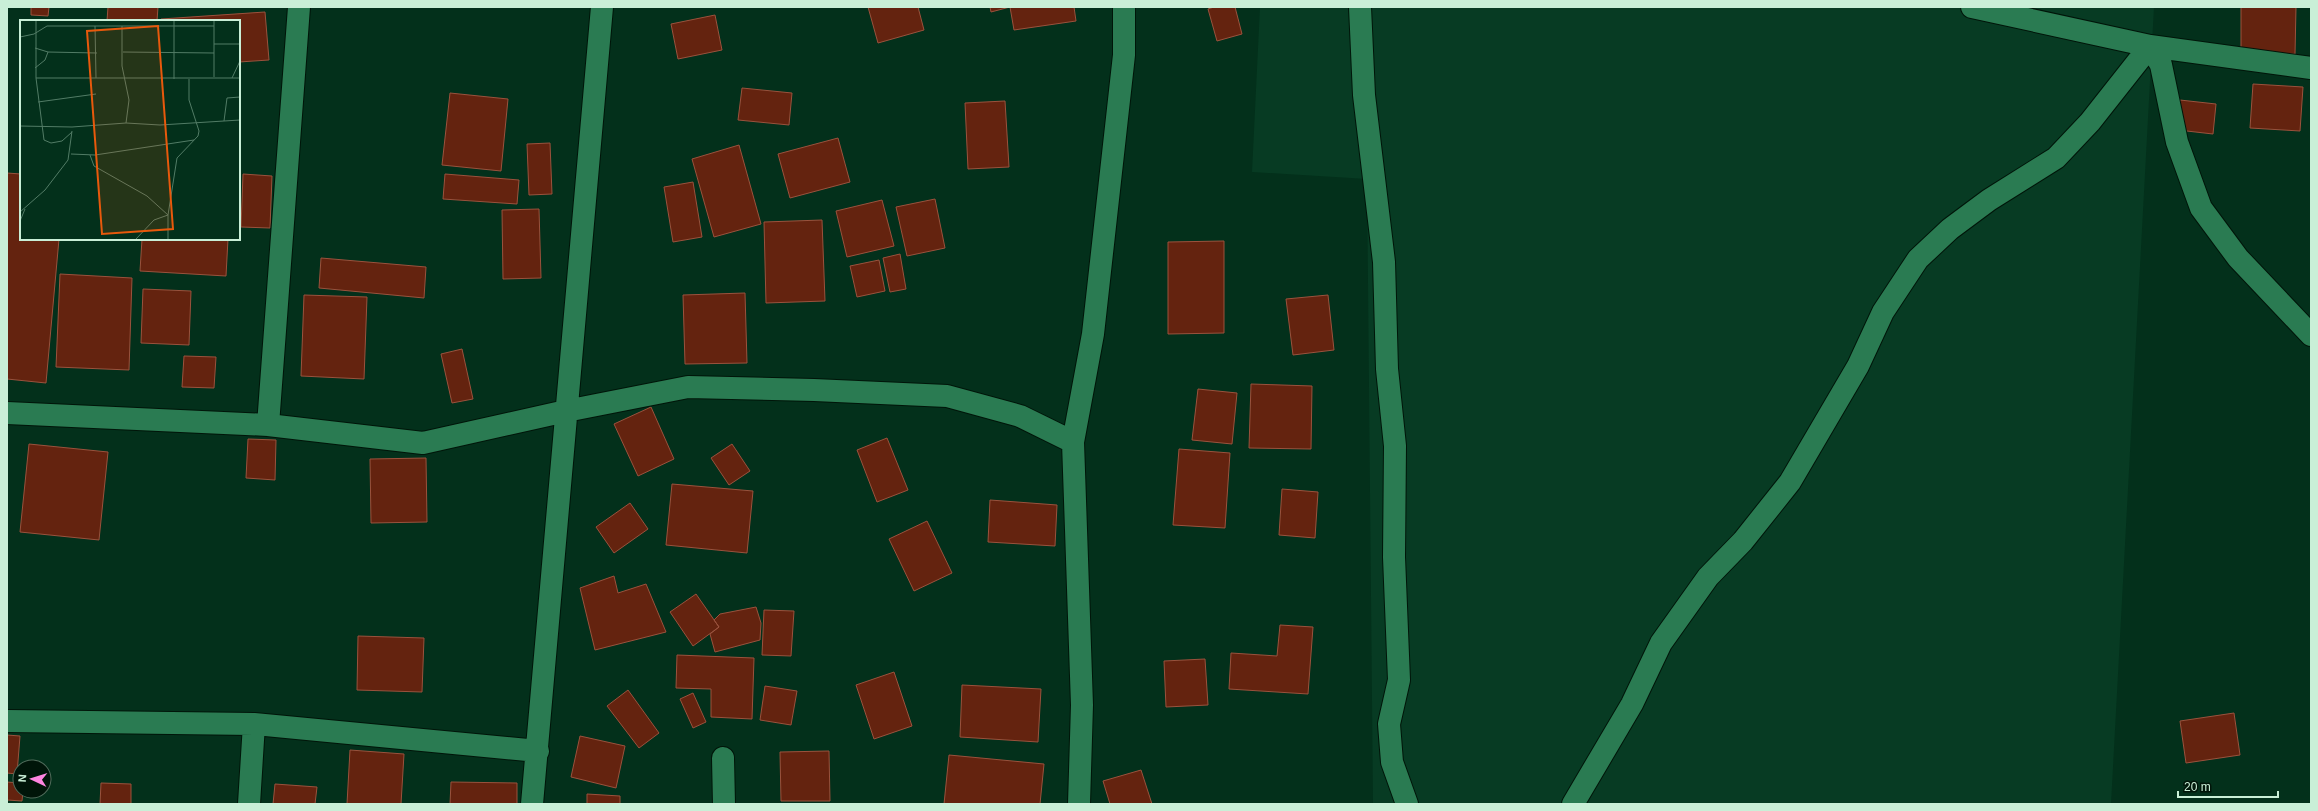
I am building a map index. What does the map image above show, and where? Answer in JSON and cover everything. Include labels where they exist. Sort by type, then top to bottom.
[{"type":"street","points":[[268,425],[299,7]]},
{"type":"street","points":[[532,804],[538,751],[566,411],[602,7]]},
{"type":"street","points":[[1079,804],[1082,705],[1073,442],[1093,334],[1124,55],[1124,7]]},
{"type":"street","points":[[1360,7],[1364,95],[1384,262],[1387,369],[1395,446],[1394,556],[1399,680],[1389,724],[1392,762],[1407,804]]},
{"type":"street","points":[[1972,7],[2150,46],[2311,68]]},
{"type":"street","points":[[2150,46],[2161,65],[2177,142],[2201,208],[2238,258],[2311,335]]},
{"type":"street","points":[[1573,804],[1632,704],[1661,643],[1708,577],[1743,540],[1790,482],[1820,434],[1858,366],[1883,312],[1918,259],[1950,229],[1989,200],[2056,158],[2090,122],[2150,46]]},
{"type":"street","points":[[7,413],[268,425],[423,443],[566,411],[688,387],[946,396],[1020,416],[1073,442]]},
{"type":"street","points":[[7,721],[254,724],[538,751]]},
{"type":"street","points":[[250,804],[254,724]]},
{"type":"street","points":[[723,758],[724,804]]},
{"type":"shaded area","points":[[1260,7],[2154,7],[2111,804],[1373,804],[1367,179],[1252,172]]},
{"type":"building","points":[[31,7],[49,7],[48,16],[31,15]]},
{"type":"building","points":[[108,7],[158,7],[157,20],[107,20]]},
{"type":"building","points":[[868,7],[918,7],[924,30],[878,43]]},
{"type":"building","points":[[990,7],[1010,7],[991,12]]},
{"type":"building","points":[[1010,7],[1074,7],[1076,21],[1014,30]]},
{"type":"building","points":[[1214,7],[1235,7],[1242,34],[1217,41],[1208,9]]},
{"type":"building","points":[[2241,7],[2296,7],[2295,54],[2241,53]]},
{"type":"building","points":[[265,12],[269,60],[240,62],[240,20],[161,19]]},
{"type":"building","points":[[715,15],[722,50],[678,59],[671,24]]},
{"type":"building","points":[[2253,84],[2303,87],[2300,131],[2250,128]]},
{"type":"building","points":[[742,88],[792,93],[789,125],[738,120]]},
{"type":"building","points":[[450,93],[508,99],[501,171],[442,165]]},
{"type":"building","points":[[2180,100],[2216,104],[2213,134],[2178,130]]},
{"type":"building","points":[[1005,101],[1009,167],[968,169],[965,103]]},
{"type":"building","points":[[838,138],[850,182],[790,198],[778,154]]},
{"type":"building","points":[[550,143],[552,194],[529,195],[527,144]]},
{"type":"building","points":[[739,145],[761,224],[714,237],[692,159]]},
{"type":"building","points":[[7,173],[20,174],[20,240],[59,240],[46,383],[7,379]]},
{"type":"building","points":[[243,174],[272,176],[270,228],[241,227]]},
{"type":"building","points":[[445,174],[519,180],[517,204],[443,199]]},
{"type":"building","points":[[693,182],[702,237],[673,242],[664,187]]},
{"type":"building","points":[[935,199],[945,248],[907,256],[896,207]]},
{"type":"building","points":[[882,200],[894,246],[847,257],[836,211]]},
{"type":"building","points":[[539,209],[541,278],[503,279],[502,210]]},
{"type":"building","points":[[822,220],[825,301],[766,303],[764,222]]},
{"type":"building","points":[[142,240],[228,240],[226,276],[140,271]]},
{"type":"building","points":[[1224,241],[1224,333],[1168,334],[1168,242]]},
{"type":"building","points":[[900,254],[906,289],[890,292],[883,258]]},
{"type":"building","points":[[321,258],[426,267],[424,298],[319,288]]},
{"type":"building","points":[[879,260],[885,291],[857,297],[850,266]]},
{"type":"building","points":[[60,274],[132,278],[129,370],[56,367]]},
{"type":"building","points":[[143,289],[191,291],[189,345],[141,343]]},
{"type":"building","points":[[745,293],[747,363],[685,364],[683,295]]},
{"type":"building","points":[[304,295],[367,297],[364,379],[301,376]]},
{"type":"building","points":[[1328,295],[1334,350],[1293,355],[1286,299]]},
{"type":"building","points":[[462,349],[473,399],[452,403],[441,354]]},
{"type":"building","points":[[184,356],[216,357],[214,388],[182,387]]},
{"type":"building","points":[[1251,384],[1312,386],[1311,449],[1249,448]]},
{"type":"building","points":[[1198,389],[1237,393],[1232,444],[1192,440]]},
{"type":"building","points":[[651,407],[674,459],[638,476],[614,424]]},
{"type":"building","points":[[887,438],[908,490],[877,502],[857,450]]},
{"type":"building","points":[[248,439],[276,440],[275,480],[246,478]]},
{"type":"building","points":[[29,444],[108,452],[99,540],[20,532]]},
{"type":"building","points":[[732,444],[750,471],[729,485],[711,458]]},
{"type":"building","points":[[1179,449],[1230,453],[1225,528],[1173,525]]},
{"type":"building","points":[[426,458],[427,522],[371,523],[370,459]]},
{"type":"building","points":[[672,484],[753,491],[747,553],[666,545]]},
{"type":"building","points":[[1282,489],[1318,492],[1315,538],[1279,535]]},
{"type":"building","points":[[990,500],[1057,505],[1055,546],[988,542]]},
{"type":"building","points":[[630,503],[648,529],[614,553],[596,527]]},
{"type":"building","points":[[927,521],[952,573],[914,591],[889,539]]},
{"type":"building","points":[[614,576],[618,593],[646,584],[666,632],[595,650],[580,588]]},
{"type":"building","points":[[696,594],[719,627],[693,646],[670,612]]},
{"type":"building","points":[[756,607],[761,623],[760,640],[715,652],[710,634],[719,627],[714,620],[720,614]]},
{"type":"building","points":[[764,610],[794,611],[791,656],[762,655]]},
{"type":"building","points":[[1280,625],[1313,627],[1308,694],[1229,689],[1231,653],[1277,656]]},
{"type":"building","points":[[358,636],[424,638],[422,692],[357,690]]},
{"type":"building","points":[[677,655],[754,658],[752,719],[711,717],[711,689],[676,688]]},
{"type":"building","points":[[1205,659],[1208,705],[1166,707],[1164,661]]},
{"type":"building","points":[[894,672],[912,726],[874,739],[856,685]]},
{"type":"building","points":[[962,685],[1041,689],[1038,742],[960,737]]},
{"type":"building","points":[[765,686],[797,691],[791,725],[760,720]]},
{"type":"building","points":[[628,690],[659,733],[639,748],[607,706]]},
{"type":"building","points":[[693,693],[706,722],[693,728],[680,699]]},
{"type":"building","points":[[2234,713],[2240,755],[2186,763],[2180,721]]},
{"type":"building","points":[[7,735],[20,736],[18,759],[12,759],[12,774],[7,773]]},
{"type":"building","points":[[580,736],[625,746],[616,788],[571,777]]},
{"type":"building","points":[[350,750],[404,754],[401,804],[347,804]]},
{"type":"building","points":[[829,751],[830,801],[781,801],[780,752]]},
{"type":"building","points":[[949,755],[1044,764],[1040,804],[944,804]]},
{"type":"building","points":[[1141,770],[1152,804],[1110,804],[1103,781]]},
{"type":"building","points":[[7,782],[12,782],[12,799],[22,799],[22,801],[7,800]]},
{"type":"building","points":[[451,782],[517,783],[517,804],[450,804]]},
{"type":"building","points":[[101,783],[131,784],[131,804],[100,804]]},
{"type":"building","points":[[275,784],[317,787],[315,804],[273,804]]},
{"type":"building","points":[[587,794],[620,796],[620,804],[587,804]]}]
